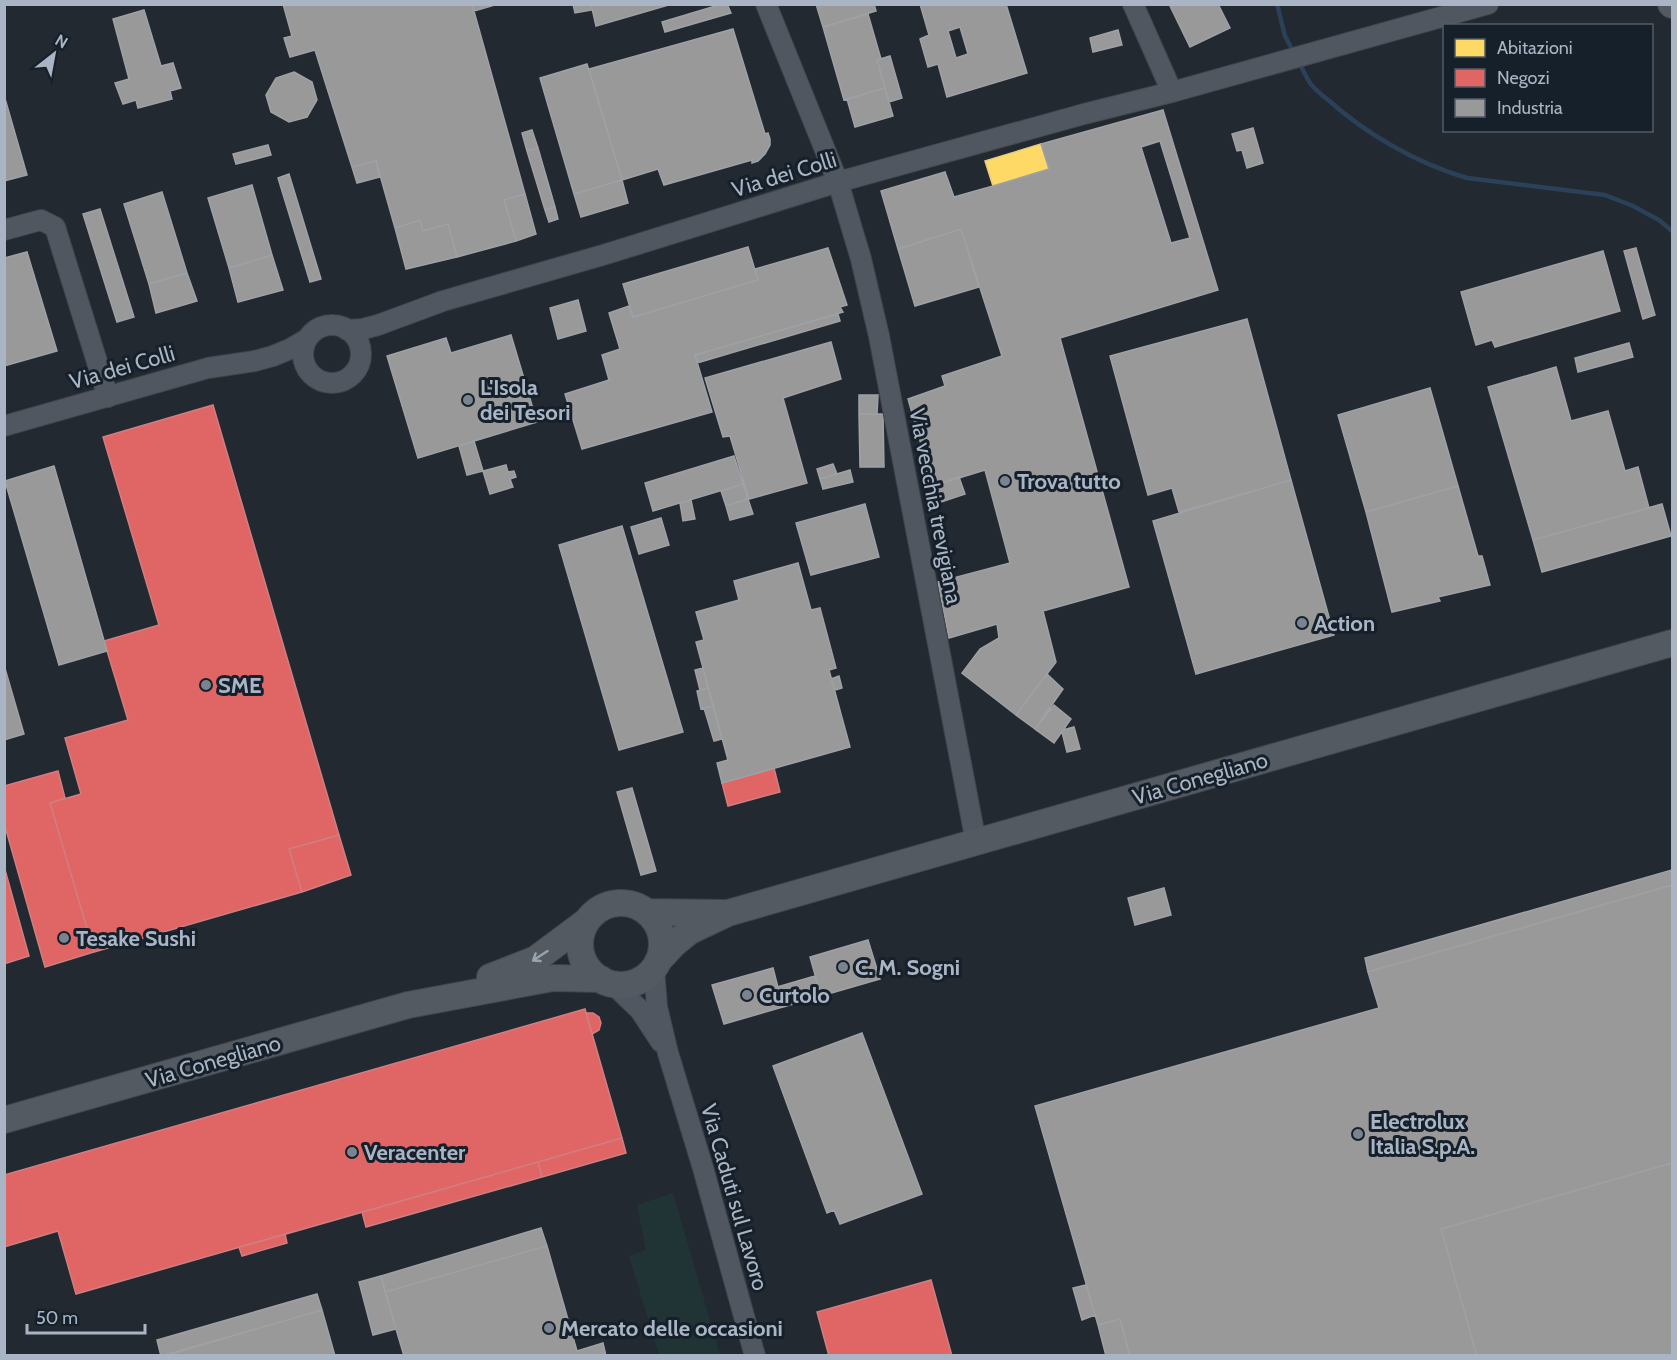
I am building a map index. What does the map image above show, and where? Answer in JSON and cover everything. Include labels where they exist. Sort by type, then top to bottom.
[{"type":"main road","name":"Via Conegliano","points":[[656,964],[674,944],[690,931],[728,913],[1672,643]]},
{"type":"main road","points":[[622,903],[635,905],[647,912],[656,922],[661,934],[662,948],[656,964],[646,976],[636,982],[625,984],[607,982],[590,971],[583,959],[580,946],[581,933],[587,921],[596,911],[608,905],[622,903]]},
{"type":"main road","name":"Via Conegliano","points":[[647,912],[728,913]]},
{"type":"main road","name":"Via Conegliano","points":[[4,1120],[422,1002],[536,959],[587,921]]},
{"type":"main road","name":"Via Conegliano","points":[[422,1002],[553,978],[607,982]]},
{"type":"street","name":"Via vecchia trevigiana","points":[[766,4],[838,183],[861,259],[879,336],[976,842]]},
{"type":"street","points":[[1133,4],[1172,92]]},
{"type":"street","name":"Via dei Colli","points":[[4,426],[208,368],[255,361],[290,349],[307,339],[319,328],[326,326],[347,330],[370,327],[443,301],[838,183],[1488,4]]},
{"type":"street","points":[[4,230],[41,220],[55,227],[108,396]]},
{"type":"street","name":"Via dei Colli","points":[[255,361],[284,364],[308,372],[325,383],[344,381],[357,370],[361,357],[383,332],[412,313]]},
{"type":"street","points":[[347,330],[358,341],[361,357]]},
{"type":"street","points":[[307,339],[303,356],[308,372]]},
{"type":"street","name":"Via Caduti sul Lavoro","points":[[656,964],[657,1007],[668,1053],[703,1168],[755,1356]]},
{"type":"street","name":"Via Caduti sul Lavoro","points":[[607,982],[640,1010],[668,1053]]},
{"type":"street","points":[[4,1112],[36,1111]]},
{"type":"green space","points":[[673,1193],[720,1355],[659,1355],[629,1256],[646,1250],[637,1205]]},
{"type":"building: Abitazioni","points":[[1041,144],[1049,169],[993,186],[985,161]]},
{"type":"building: Negozi","name":"SME","points":[[213,405],[339,835],[289,849],[302,892],[94,952],[50,803],[81,794],[65,738],[128,720],[104,641],[159,625],[103,437]]},
{"type":"building: Negozi","points":[[774,768],[780,792],[728,806],[722,783]]},
{"type":"building: Negozi","points":[[58,771],[65,798],[50,803],[94,952],[45,967],[4,823],[4,786]]},
{"type":"building: Negozi","points":[[339,835],[351,875],[302,892],[289,849]]},
{"type":"building: Negozi","points":[[4,866],[29,956],[4,964]]},
{"type":"building: Negozi","points":[[585,1009],[622,1138],[76,1294],[58,1231],[4,1247],[4,1175]]},
{"type":"building: Negozi","points":[[586,1013],[593,1013],[599,1017],[601,1023],[599,1030],[592,1034]]},
{"type":"building: Negozi","points":[[622,1138],[626,1153],[542,1177],[538,1162]]},
{"type":"building: Negozi","points":[[538,1162],[542,1177],[366,1227],[362,1212]]},
{"type":"building: Negozi","points":[[285,1234],[287,1243],[242,1256],[239,1247]]},
{"type":"building: Negozi","points":[[931,1280],[952,1356],[829,1356],[817,1312]]},
{"type":"building: Industria","points":[[283,4],[472,4],[525,194],[504,200],[516,241],[457,257],[448,224],[423,231],[420,220],[395,228],[376,161],[352,167],[315,50],[290,57],[284,38],[292,36]]},
{"type":"building: Industria","points":[[472,4],[498,4],[474,11]]},
{"type":"building: Industria","points":[[573,4],[591,4],[592,10],[575,13]]},
{"type":"building: Industria","points":[[591,4],[672,4],[596,26]]},
{"type":"building: Industria","points":[[727,4],[731,13],[665,32],[662,22]]},
{"type":"building: Industria","points":[[816,4],[874,4],[876,11],[823,27]]},
{"type":"building: Industria","points":[[920,4],[1006,4],[1027,73],[947,97],[938,64],[928,67],[920,39],[929,35]],"holes":[[[960,27],[968,54],[956,58],[948,31]]]},
{"type":"building: Industria","points":[[1169,4],[1218,4],[1230,28],[1190,47]]},
{"type":"building: Industria","points":[[144,10],[161,66],[173,63],[181,88],[170,91],[172,99],[138,108],[136,100],[123,104],[115,83],[129,79],[113,19]]},
{"type":"building: Industria","points":[[868,14],[881,59],[877,60],[885,88],[844,100],[823,27]]},
{"type":"building: Industria","points":[[733,29],[765,134],[768,133],[770,139],[770,145],[765,154],[752,163],[752,160],[664,185],[658,169],[622,180],[589,69]]},
{"type":"building: Industria","points":[[1118,30],[1122,45],[1093,52],[1090,38]]},
{"type":"building: Industria","points":[[890,56],[902,98],[889,102],[877,60]]},
{"type":"building: Industria","points":[[587,64],[622,180],[574,194],[540,78]]},
{"type":"building: Industria","points":[[294,72],[312,82],[317,100],[307,117],[289,122],[271,112],[266,95],[276,78]]},
{"type":"building: Industria","points":[[885,88],[893,116],[855,127],[847,99]]},
{"type":"building: Industria","points":[[4,95],[27,175],[4,181]]},
{"type":"building: Industria","points":[[1163,110],[1218,290],[1060,338],[1129,587],[1043,611],[1056,662],[1016,715],[962,673],[980,649],[999,638],[997,624],[949,638],[938,582],[1010,563],[985,470],[933,486],[908,399],[945,386],[942,376],[1002,356],[961,229],[898,249],[881,191],[945,172],[954,197],[993,186],[1049,169],[1041,144]],"holes":[[[1160,141],[1190,238],[1171,243],[1141,147]]]},
{"type":"building: Industria","points":[[1253,128],[1263,163],[1247,168],[1242,150],[1237,151],[1232,134]]},
{"type":"building: Industria","points":[[532,130],[538,148],[527,151],[522,133]]},
{"type":"building: Industria","points":[[268,145],[271,155],[236,164],[233,154]]},
{"type":"building: Industria","points":[[538,148],[555,207],[545,210],[527,151]]},
{"type":"building: Industria","points":[[376,161],[380,177],[357,183],[352,167]]},
{"type":"building: Industria","points":[[289,174],[321,279],[310,282],[278,178]]},
{"type":"building: Industria","points":[[622,180],[628,203],[581,217],[574,194]]},
{"type":"building: Industria","points":[[252,185],[272,255],[229,268],[208,198]]},
{"type":"building: Industria","points":[[162,192],[187,273],[149,284],[124,204]]},
{"type":"building: Industria","points":[[525,194],[536,234],[516,241],[504,200]]},
{"type":"building: Industria","points":[[555,207],[558,219],[549,222],[545,210]]},
{"type":"building: Industria","points":[[100,209],[134,317],[117,322],[83,214]]},
{"type":"building: Industria","points":[[420,220],[423,231],[448,224],[457,257],[406,269],[395,228]]},
{"type":"building: Industria","points":[[961,229],[979,287],[915,306],[898,249]]},
{"type":"building: Industria","points":[[748,247],[758,280],[633,317],[623,284]]},
{"type":"building: Industria","points":[[828,248],[847,305],[840,307],[843,312],[695,355],[712,412],[582,449],[565,394],[609,380],[602,355],[620,349],[609,313],[629,306],[633,317],[758,280],[755,269]]},
{"type":"building: Industria","points":[[1636,248],[1655,315],[1643,319],[1624,251]]},
{"type":"building: Industria","points":[[1603,251],[1620,311],[1495,347],[1492,340],[1476,345],[1461,292]]},
{"type":"building: Industria","points":[[27,252],[57,351],[4,366],[4,258]]},
{"type":"building: Industria","points":[[272,255],[283,290],[238,302],[229,268]]},
{"type":"building: Industria","points":[[187,273],[197,301],[156,313],[149,284]]},
{"type":"building: Industria","points":[[578,300],[586,331],[558,339],[550,308]]},
{"type":"building: Industria","points":[[838,314],[840,321],[697,363],[695,355]]},
{"type":"building: Industria","points":[[1247,319],[1291,480],[1179,512],[1172,488],[1148,495],[1110,356]]},
{"type":"building: Industria","points":[[511,335],[537,422],[418,458],[387,356],[446,338],[451,353]]},
{"type":"building: Industria","points":[[831,342],[841,379],[783,398],[807,483],[749,499],[730,436],[723,437],[705,378]]},
{"type":"building: Industria","points":[[1629,343],[1633,357],[1578,372],[1575,358]]},
{"type":"building: Industria","points":[[1556,367],[1571,421],[1608,411],[1625,471],[1638,467],[1649,508],[1533,540],[1488,387]]},
{"type":"building: Industria","points":[[1430,388],[1458,486],[1366,512],[1338,415]]},
{"type":"building: Industria","points":[[859,395],[878,395],[877,414],[859,414]]},
{"type":"building: Industria","points":[[859,414],[883,414],[884,467],[860,467]]},
{"type":"building: Industria","points":[[474,441],[483,471],[467,475],[459,446]]},
{"type":"building: Industria","points":[[734,456],[743,484],[653,511],[645,483]]},
{"type":"building: Industria","points":[[833,464],[837,474],[820,479],[817,469]]},
{"type":"building: Industria","points":[[506,465],[508,472],[514,471],[516,477],[510,479],[513,487],[490,494],[483,471]]},
{"type":"building: Industria","points":[[54,466],[107,651],[59,665],[5,481]]},
{"type":"building: Industria","points":[[850,470],[853,482],[823,489],[820,479]]},
{"type":"building: Industria","points":[[929,471],[933,486],[959,477],[965,494],[929,506],[921,474]]},
{"type":"building: Industria","points":[[1291,480],[1334,635],[1196,674],[1153,521]]},
{"type":"building: Industria","points":[[743,484],[748,499],[726,506],[721,491]]},
{"type":"building: Industria","points":[[1458,486],[1478,556],[1482,556],[1490,585],[1438,597],[1440,601],[1392,612],[1366,512]]},
{"type":"building: Industria","points":[[748,499],[753,514],[730,520],[726,506]]},
{"type":"building: Industria","points":[[691,500],[695,519],[683,521],[680,503]]},
{"type":"building: Industria","points":[[865,504],[879,557],[811,575],[796,523]]},
{"type":"building: Industria","points":[[1662,504],[1671,536],[1542,572],[1533,540]]},
{"type":"building: Industria","points":[[661,518],[669,545],[639,554],[631,527]]},
{"type":"building: Industria","points":[[622,526],[683,732],[619,750],[559,545]]},
{"type":"building: Industria","points":[[798,563],[811,610],[820,608],[836,668],[829,670],[850,747],[722,783],[717,763],[728,760],[696,642],[704,640],[696,612],[739,600],[734,581]]},
{"type":"building: Industria","points":[[4,665],[24,734],[4,740]]},
{"type":"building: Industria","points":[[703,668],[708,688],[700,690],[695,670]]},
{"type":"building: Industria","points":[[1047,674],[1063,689],[1035,729],[1016,715]]},
{"type":"building: Industria","points":[[839,676],[842,688],[835,690],[831,679]]},
{"type":"building: Industria","points":[[708,688],[713,706],[701,709],[697,691]]},
{"type":"building: Industria","points":[[1054,705],[1071,719],[1054,743],[1035,729]]},
{"type":"building: Industria","points":[[713,706],[722,739],[714,741],[704,708]]},
{"type":"building: Industria","points":[[1074,727],[1080,749],[1067,752],[1062,732]]},
{"type":"building: Industria","points":[[632,788],[656,871],[641,875],[617,792]]},
{"type":"building: Industria","points":[[1672,870],[1672,885],[1368,972],[1365,958]]},
{"type":"building: Industria","name":"Electrolux Italia S.p.A.","points":[[1672,885],[1672,1163],[1441,1229],[1477,1356],[1130,1356],[1120,1319],[1098,1325],[1035,1106],[1379,1008],[1368,972]]},
{"type":"building: Industria","points":[[1164,888],[1171,915],[1135,925],[1128,898]]},
{"type":"building: Industria","points":[[868,940],[880,979],[821,996],[810,957]]},
{"type":"building: Industria","points":[[773,968],[783,1007],[724,1024],[712,985]]},
{"type":"building: Industria","points":[[815,976],[821,996],[783,1007],[777,987]]},
{"type":"building: Industria","points":[[862,1033],[922,1194],[840,1224],[834,1210],[827,1213],[773,1066]]},
{"type":"building: Industria","points":[[1672,1163],[1672,1356],[1477,1356],[1441,1229]]},
{"type":"building: Industria","points":[[541,1228],[547,1246],[385,1292],[381,1276]]},
{"type":"building: Industria","points":[[547,1246],[577,1351],[603,1343],[606,1356],[404,1356],[385,1292]]},
{"type":"building: Industria","points":[[381,1276],[396,1329],[373,1335],[359,1282]]},
{"type":"building: Industria","points":[[1086,1285],[1095,1315],[1082,1320],[1073,1288]]},
{"type":"building: Industria","points":[[317,1294],[322,1310],[161,1356],[157,1340]]},
{"type":"building: Industria","points":[[322,1310],[335,1356],[164,1356]]},
{"type":"building: Industria","points":[[1120,1319],[1130,1356],[1106,1356],[1098,1325]]},
{"type":"waterway","points":[[1277,4],[1285,36],[1294,53]]},
{"type":"waterway","points":[[1299,63],[1314,87],[1342,112],[1411,156],[1467,178],[1605,195],[1633,206],[1659,220],[1672,231]]},
{"type":"place","name":"L'Isola dei Tesori","points":[[468,400]]},
{"type":"place","name":"Trova tutto","points":[[1005,481]]},
{"type":"place","name":"Action","points":[[1302,623]]},
{"type":"place","name":"SME","points":[[206,685]]},
{"type":"place","name":"Tesake Sushi","points":[[64,938]]},
{"type":"place","name":"C. M. Sogni","points":[[843,967]]},
{"type":"place","name":"Curtolo","points":[[747,995]]},
{"type":"place","name":"Electrolux Italia S.p.A.","points":[[1358,1134]]},
{"type":"place","name":"Veracenter","points":[[352,1152]]},
{"type":"place","name":"Mercato delle occasioni","points":[[549,1328]]}]
